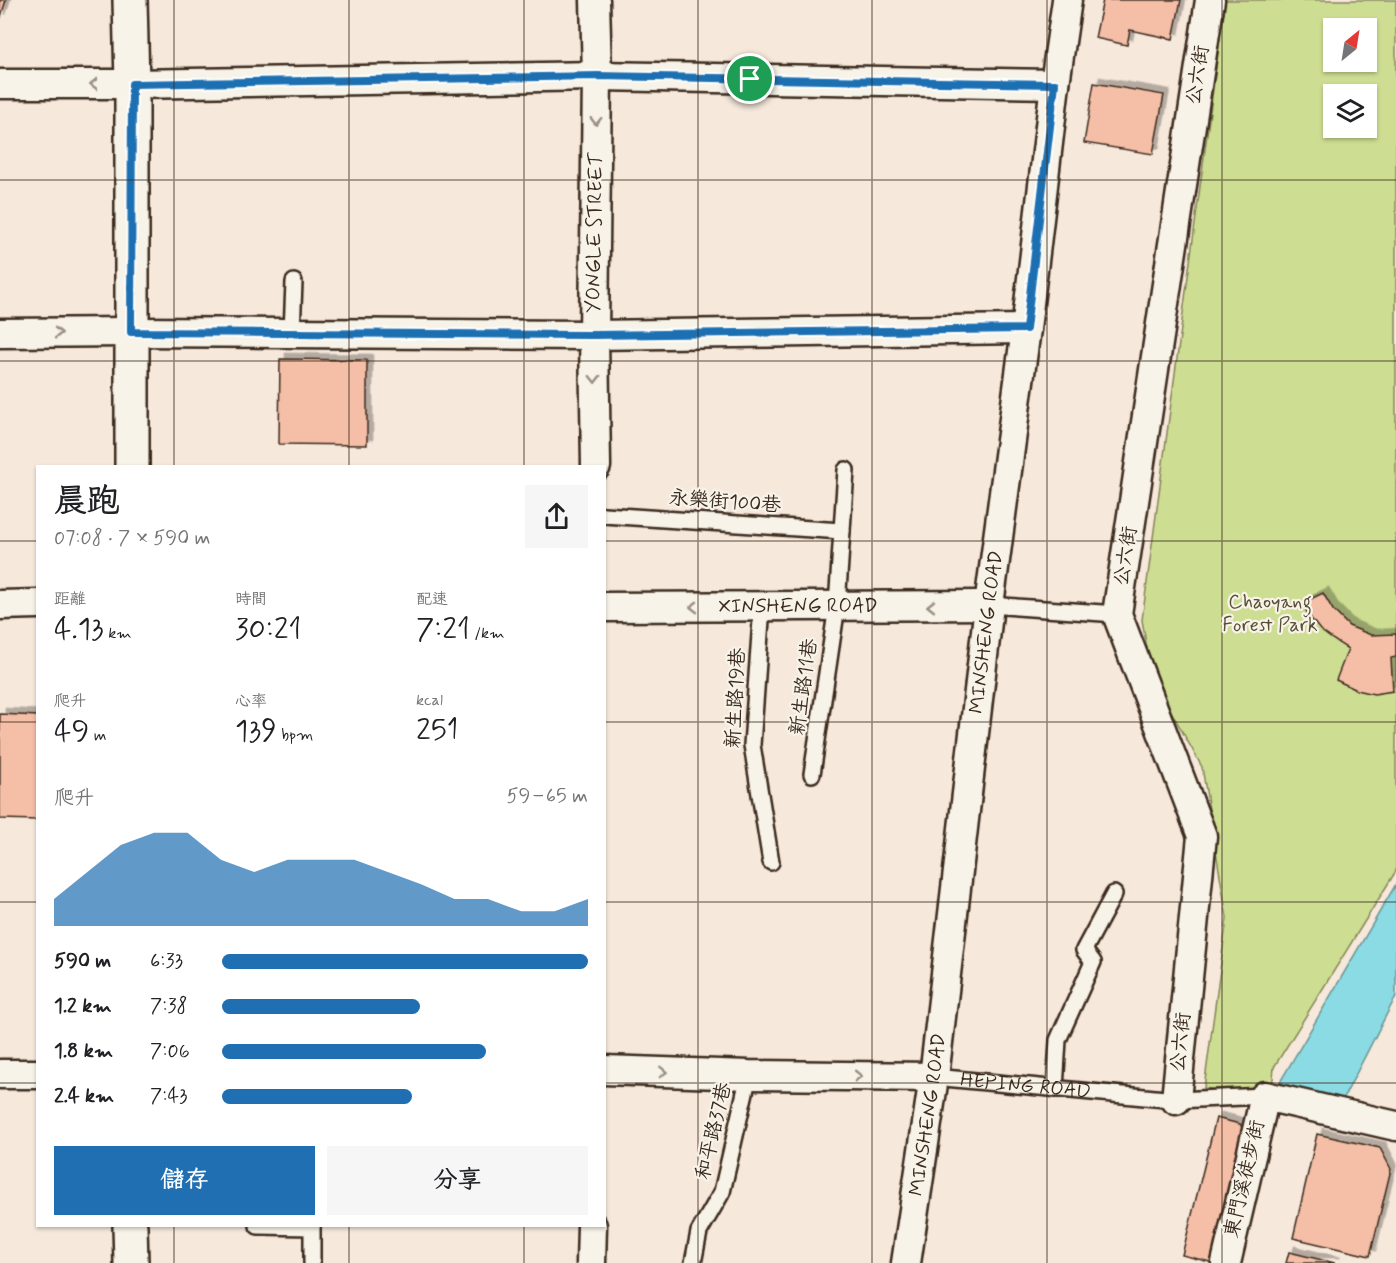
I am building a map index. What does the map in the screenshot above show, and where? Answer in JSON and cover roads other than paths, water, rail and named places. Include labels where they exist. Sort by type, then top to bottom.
[{"type":"street","points":[[130,0],[132,465]]},
{"type":"street","name":"YONGLE STREET","points":[[595,0],[597,76],[594,335],[596,465]]},
{"type":"street","name":"MINSHENG ROAD","points":[[906,1263],[934,1077],[989,605],[1067,0]]},
{"type":"street","name":"公六街","points":[[1176,1100],[1202,836],[1117,614],[1209,0]]},
{"type":"street","points":[[0,84],[597,76],[1055,84]]},
{"type":"street","points":[[0,333],[594,335],[1026,329]]},
{"type":"street","points":[[0,605],[36,604]]},
{"type":"street","name":"XINSHENG ROAD","points":[[606,607],[989,605]]},
{"type":"street","name":"HEPING ROAD","points":[[606,1070],[748,1075],[934,1077]]},
{"type":"street","points":[[0,1074],[36,1074]]},
{"type":"street","points":[[1264,1096],[1396,1126]]},
{"type":"street","name":"東門溪徒步街","points":[[1226,1263],[1264,1096]]},
{"type":"street","points":[[130,1227],[131,1263]]},
{"type":"street","points":[[591,1263],[592,1227]]},
{"type":"lane","points":[[292,333],[294,282]]},
{"type":"lane","name":"新生路11巷","points":[[812,774],[837,606],[846,470]]},
{"type":"lane","name":"永樂街100巷","points":[[606,515],[842,531]]},
{"type":"lane","points":[[989,605],[1117,614]]},
{"type":"lane","name":"新生路19巷","points":[[762,606],[752,746],[771,862]]},
{"type":"lane","points":[[1055,1089],[1058,1040],[1093,962],[1084,950],[1114,894]]},
{"type":"lane","name":"和平路37巷","points":[[693,1263],[699,1232],[722,1192],[748,1075]]},
{"type":"lane","name":"HEPING ROAD","points":[[934,1077],[1176,1100],[1264,1096]]},
{"type":"lane","points":[[312,1227],[312,1263]]},
{"type":"water","points":[[1396,884],[1396,996],[1340,1105],[1280,1082]]},
{"type":"park label","name":"Chaoyang Forest Park","points":[[1270,614]]}]
